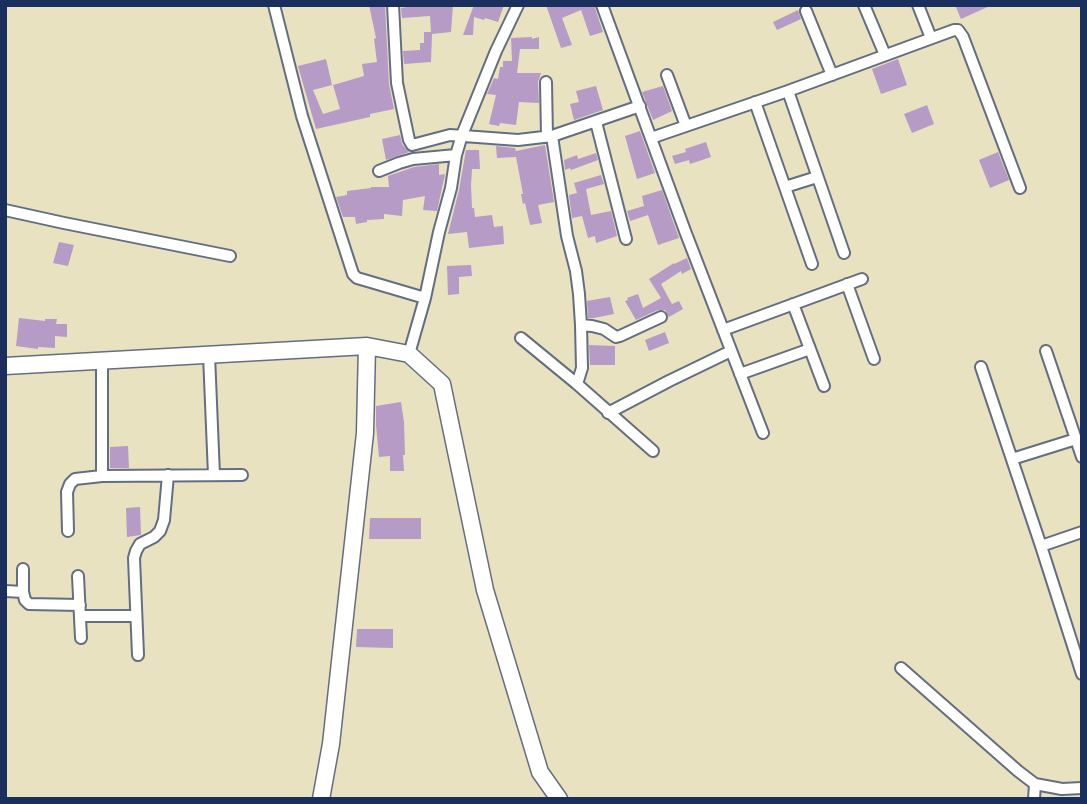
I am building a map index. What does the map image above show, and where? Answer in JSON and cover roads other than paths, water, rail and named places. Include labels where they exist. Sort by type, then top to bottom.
[{"type":"street","points":[[274,5],[302,116],[353,274],[357,278],[425,298]]},
{"type":"street","points":[[393,5],[397,76],[410,143],[462,135],[518,140],[549,136],[640,106]]},
{"type":"street","points":[[409,354],[425,298],[462,135],[518,5]]},
{"type":"street","points":[[602,5],[763,433]]},
{"type":"street","points":[[863,5],[885,55]]},
{"type":"street","points":[[918,5],[931,38]]},
{"type":"street","points":[[806,11],[832,75]]},
{"type":"street","points":[[652,138],[954,30],[961,31],[1020,188]]},
{"type":"street","points":[[667,75],[686,126]]},
{"type":"street","points":[[546,82],[549,136],[576,271],[582,368],[578,384]]},
{"type":"street","points":[[788,91],[844,253]]},
{"type":"street","points":[[755,102],[812,264]]},
{"type":"street","points":[[596,122],[626,239]]},
{"type":"street","points":[[379,171],[414,159],[456,155]]},
{"type":"street","points":[[785,187],[817,177]]},
{"type":"street","points":[[5,210],[230,256]]},
{"type":"street","points":[[723,330],[862,279]]},
{"type":"street","points":[[847,284],[874,359]]},
{"type":"street","points":[[793,304],[824,386]]},
{"type":"street","points":[[581,325],[604,330],[616,337],[661,317]]},
{"type":"street","points":[[521,338],[578,384],[653,452]]},
{"type":"street","points":[[321,799],[331,744],[365,433],[367,346]]},
{"type":"street","points":[[5,366],[367,346],[409,354],[442,384],[485,590],[540,772],[559,799]]},
{"type":"street","points":[[740,374],[810,349]]},
{"type":"street","points":[[608,413],[731,351]]},
{"type":"street","points":[[1046,351],[1082,457]]},
{"type":"street","points":[[209,355],[214,475]]},
{"type":"street","points":[[102,361],[102,476]]},
{"type":"street","points":[[981,367],[1082,674]]},
{"type":"street","points":[[1012,459],[1076,439]]},
{"type":"street","points":[[138,655],[135,551],[140,544],[160,531],[164,520],[168,475]]},
{"type":"street","points":[[68,531],[67,492],[75,479],[102,476],[242,475]]},
{"type":"street","points":[[1041,546],[1082,531]]},
{"type":"street","points":[[23,569],[23,592],[29,604],[136,616]]},
{"type":"street","points":[[78,576],[81,638]]},
{"type":"street","points":[[5,591],[23,592]]},
{"type":"street","points":[[901,668],[1018,771],[1034,791],[1082,788]]}]
